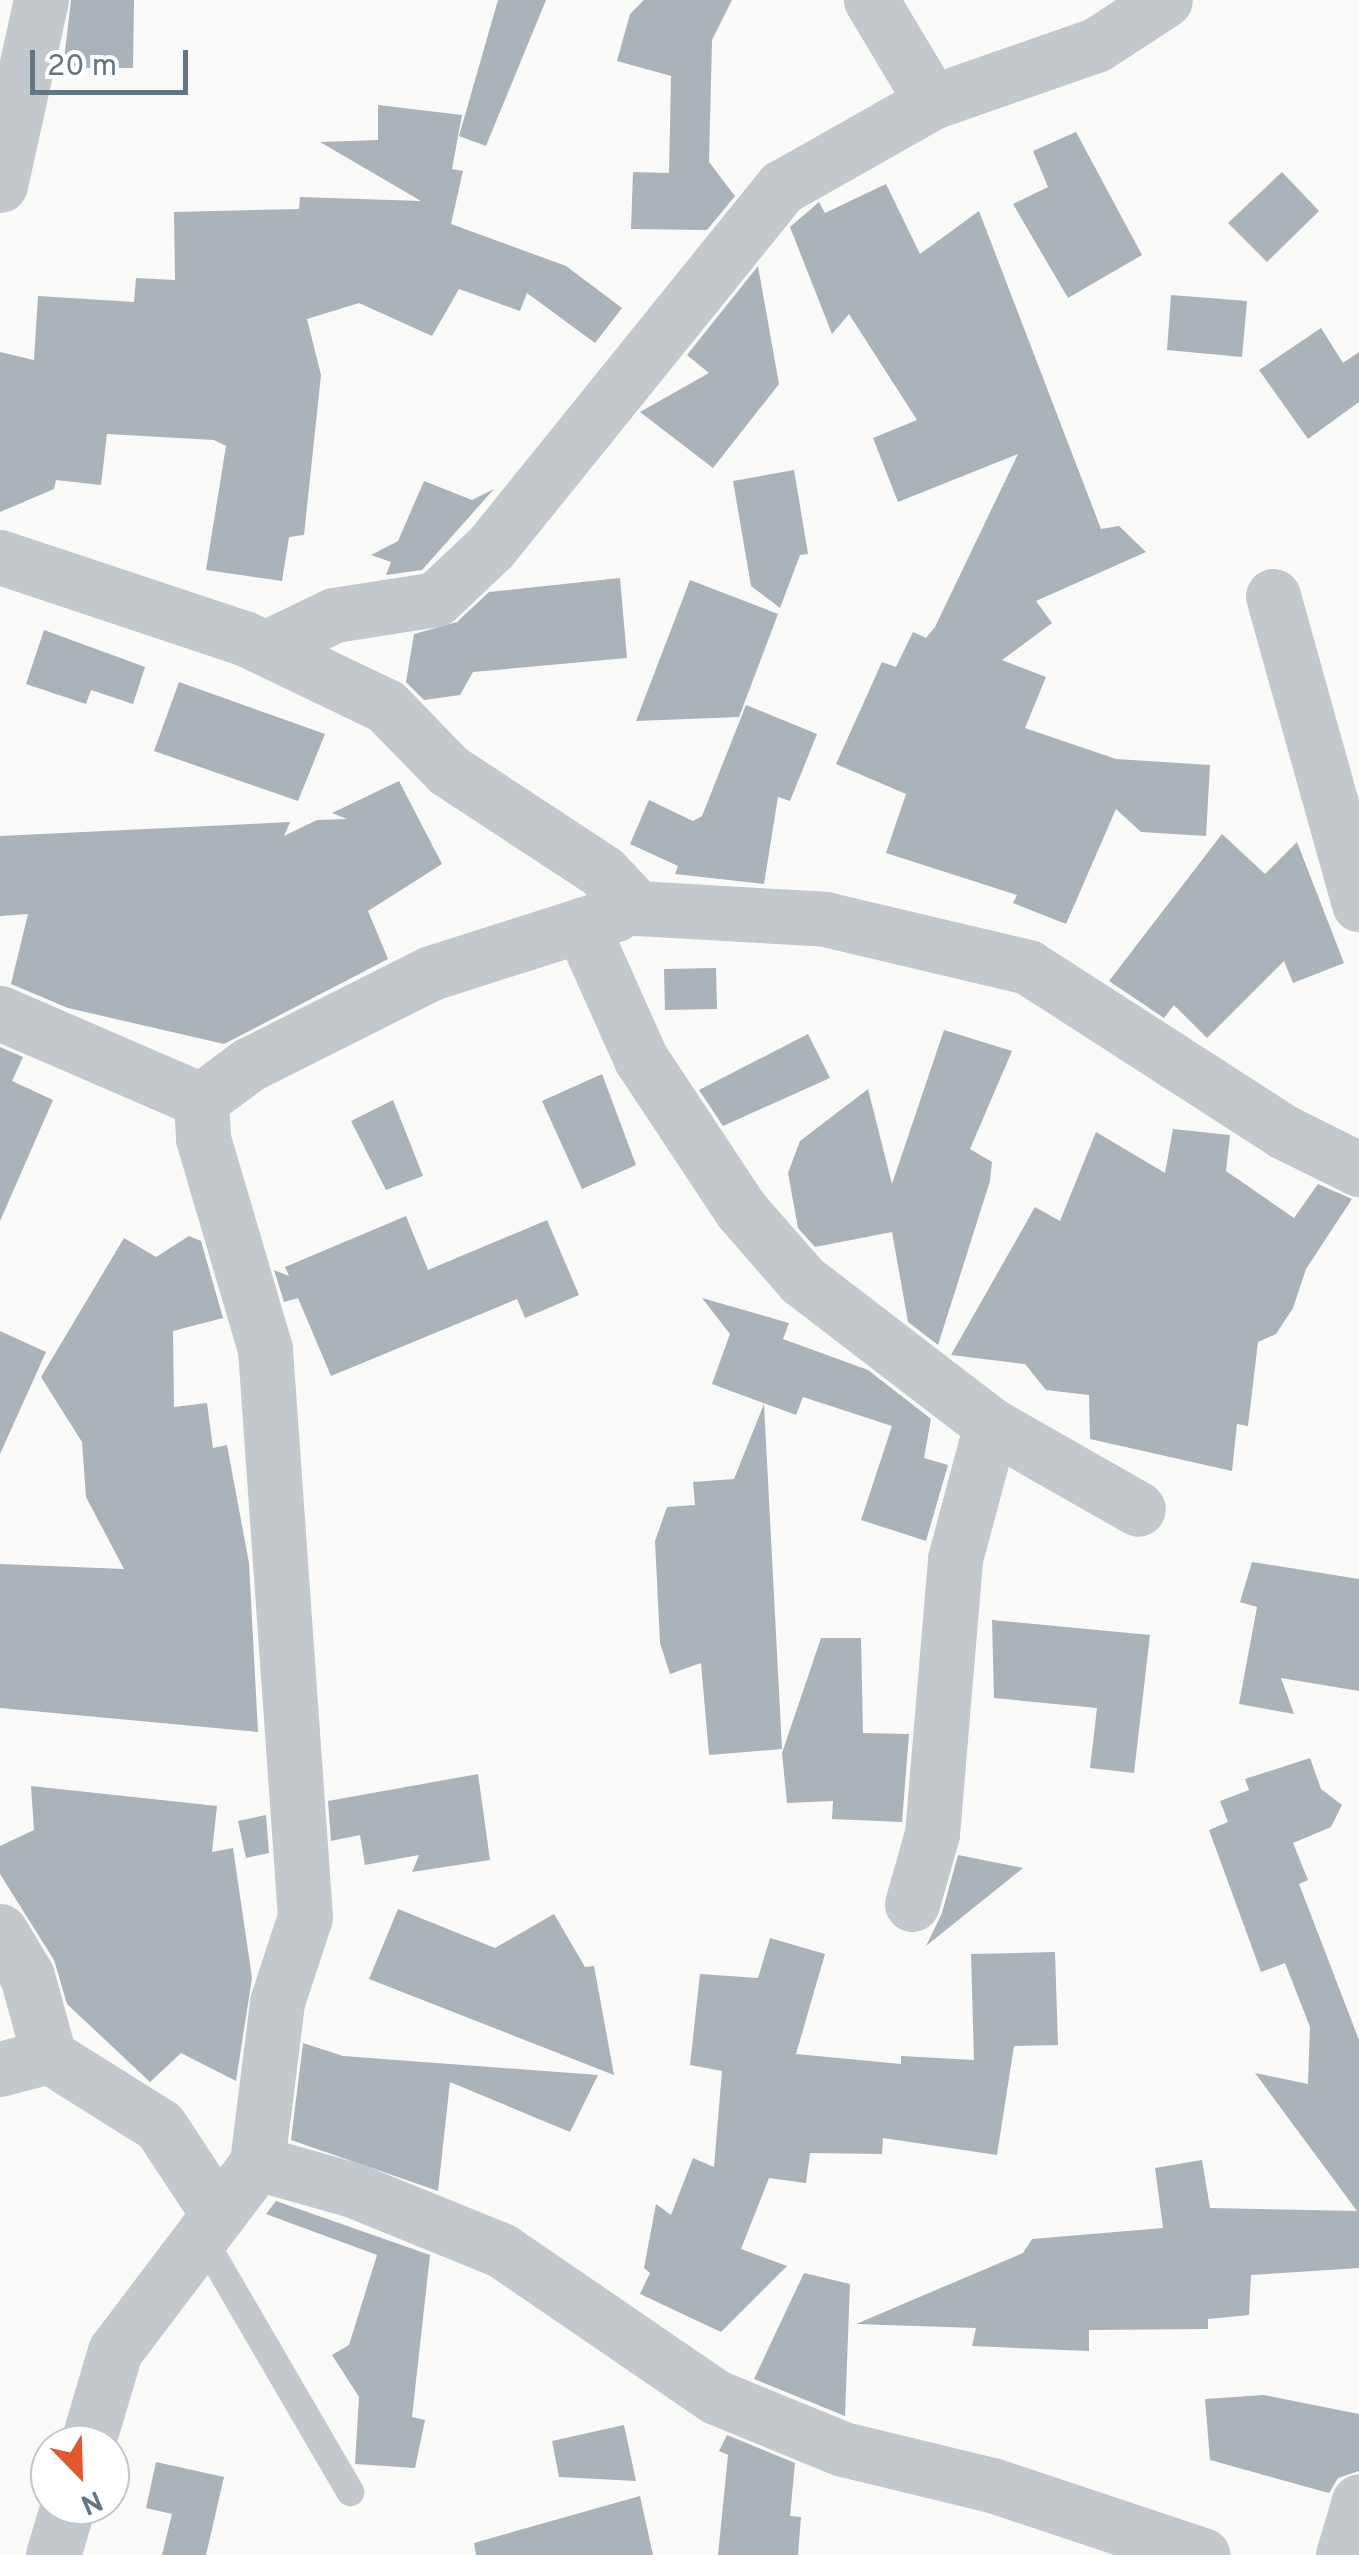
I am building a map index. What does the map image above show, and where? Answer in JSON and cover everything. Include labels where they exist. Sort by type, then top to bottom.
[{"type":"street","points":[[0,185],[41,0]]},
{"type":"street","points":[[871,0],[932,102]]},
{"type":"street","points":[[268,647],[334,615],[436,599],[492,548],[782,188],[932,102],[1096,45],[1165,0]]},
{"type":"street","points":[[0,556],[268,647],[386,706],[448,770],[604,872],[637,908]]},
{"type":"street","points":[[1273,596],[1359,904]]},
{"type":"street","points":[[201,1100],[248,1064],[432,973],[637,908],[825,919],[1028,967],[1282,1131],[1359,1169]]},
{"type":"street","points":[[581,925],[641,1060],[740,1210],[802,1280],[990,1425],[1138,1509]]},
{"type":"street","points":[[0,1013],[201,1100]]},
{"type":"street","points":[[92,2425],[115,2350],[257,2162],[277,2002],[305,1917],[265,1348],[203,1138],[201,1100]]},
{"type":"street","points":[[912,1904],[932,1834],[955,1559],[990,1425]]},
{"type":"street","points":[[0,1931],[26,1976],[24,2062],[160,2126],[210,2226]]},
{"type":"street","points":[[257,2162],[353,2190],[502,2250],[734,2405],[843,2449],[992,2485],[1203,2555]]},
{"type":"street","points":[[1343,2555],[1359,2501]]},
{"type":"street","points":[[54,2555],[62,2525]]},
{"type":"lane","points":[[210,2226],[350,2492]]},
{"type":"building","points":[[71,0],[134,0],[133,68],[63,68]]},
{"type":"building","points":[[498,0],[546,0],[486,146],[459,136]]},
{"type":"building","points":[[644,0],[732,0],[712,40],[709,162],[735,196],[707,230],[631,229],[633,172],[669,173],[671,76],[617,61],[630,14]]},
{"type":"building","points":[[378,105],[462,115],[452,169],[463,171],[451,224],[566,266],[622,308],[595,343],[527,293],[520,311],[459,289],[432,336],[359,303],[307,319],[321,375],[304,535],[289,537],[282,581],[206,570],[226,446],[214,440],[107,434],[101,485],[56,480],[54,489],[0,512],[0,352],[34,360],[38,296],[134,302],[136,278],[175,280],[174,212],[299,209],[300,197],[421,201],[320,142],[378,140]]},
{"type":"building","points":[[1076,132],[1142,255],[1068,298],[1013,204],[1048,187],[1033,151]]},
{"type":"building","points":[[1282,172],[1319,211],[1267,262],[1228,223]]},
{"type":"building","points":[[886,184],[920,254],[979,211],[1101,529],[1119,526],[1146,552],[1036,601],[1052,623],[1002,660],[1046,677],[1025,728],[1116,759],[1210,765],[1206,836],[1141,832],[1116,809],[1066,924],[1013,903],[1017,895],[886,853],[906,794],[836,764],[882,662],[896,667],[913,632],[926,638],[935,627],[1018,454],[898,502],[873,438],[917,420],[849,314],[832,334],[790,227],[819,202],[825,213]]},
{"type":"building","points":[[758,266],[779,384],[713,468],[640,412],[709,373],[687,355]]},
{"type":"building","points":[[1171,295],[1247,301],[1242,357],[1167,350]]},
{"type":"building","points":[[1321,328],[1343,363],[1359,352],[1359,402],[1308,439],[1259,370]]},
{"type":"building","points":[[794,470],[808,554],[800,555],[780,608],[751,586],[733,481]]},
{"type":"building","points":[[424,481],[472,500],[494,489],[422,570],[386,575],[391,562],[371,555],[398,541]]},
{"type":"building","points":[[620,578],[627,658],[473,672],[460,695],[424,700],[406,682],[414,634],[457,622],[489,592]]},
{"type":"building","points":[[690,580],[778,614],[739,717],[636,721]]},
{"type":"building","points":[[44,630],[145,667],[133,704],[91,690],[86,704],[26,684]]},
{"type":"building","points":[[179,682],[325,734],[298,801],[154,751]]},
{"type":"building","points":[[746,705],[817,734],[790,801],[778,797],[764,884],[675,874],[678,866],[630,844],[649,800],[693,821],[702,816]]},
{"type":"building","points":[[399,781],[442,864],[368,911],[388,959],[224,1044],[68,1008],[11,984],[28,914],[0,916],[0,836],[290,822],[284,836],[317,820],[347,819],[332,813]]},
{"type":"building","points":[[1222,834],[1265,874],[1297,842],[1344,963],[1293,983],[1284,961],[1207,1038],[1174,1005],[1164,1018],[1109,981]]},
{"type":"building","points":[[716,968],[717,1009],[665,1010],[664,969]]},
{"type":"building","points":[[944,1030],[1012,1051],[970,1149],[992,1162],[990,1181],[938,1345],[908,1322],[892,1232],[815,1247],[798,1228],[788,1173],[800,1141],[868,1089],[892,1184]]},
{"type":"building","points":[[808,1034],[830,1078],[723,1126],[699,1090]]},
{"type":"building","points":[[0,1047],[23,1057],[12,1081],[53,1100],[0,1221]]},
{"type":"building","points":[[602,1074],[636,1165],[582,1189],[542,1101]]},
{"type":"building","points":[[393,1100],[423,1176],[386,1190],[351,1121]]},
{"type":"building","points":[[1173,1129],[1230,1135],[1226,1171],[1294,1218],[1318,1184],[1352,1199],[1306,1269],[1293,1308],[1276,1334],[1258,1342],[1248,1426],[1237,1424],[1232,1471],[1090,1439],[1089,1395],[1046,1390],[1025,1364],[951,1355],[1035,1207],[1060,1221],[1096,1132],[1165,1173]]},
{"type":"building","points":[[406,1216],[428,1270],[547,1220],[579,1295],[525,1318],[517,1299],[331,1376],[298,1298],[284,1302],[274,1270],[289,1276],[285,1267]]},
{"type":"building","points":[[189,1236],[201,1241],[223,1318],[173,1331],[174,1407],[207,1403],[213,1448],[227,1445],[249,1563],[258,1732],[0,1708],[0,1564],[124,1569],[86,1497],[82,1442],[41,1377],[124,1238],[156,1257]]},
{"type":"building","points":[[702,1298],[789,1323],[783,1339],[868,1370],[931,1419],[924,1458],[948,1465],[926,1541],[861,1520],[892,1426],[803,1397],[796,1415],[712,1384],[730,1334]]},
{"type":"building","points":[[0,1331],[46,1352],[0,1454]]},
{"type":"building","points":[[764,1404],[782,1749],[709,1755],[701,1663],[670,1674],[660,1643],[655,1541],[667,1507],[695,1505],[693,1482],[734,1479]]},
{"type":"building","points":[[1252,1562],[1359,1579],[1359,1691],[1281,1678],[1294,1714],[1239,1704],[1257,1607],[1240,1602]]},
{"type":"building","points":[[992,1620],[1150,1635],[1134,1773],[1090,1768],[1097,1708],[994,1698]]},
{"type":"building","points":[[821,1638],[861,1638],[863,1733],[909,1734],[902,1822],[832,1819],[833,1801],[787,1803],[782,1753]]},
{"type":"building","points":[[1310,1758],[1321,1789],[1342,1805],[1331,1827],[1293,1843],[1308,1880],[1299,1884],[1359,2040],[1359,2268],[1251,2275],[1249,2315],[1208,2319],[1208,2329],[1089,2330],[1089,2351],[972,2346],[976,2328],[856,2324],[1023,2253],[1032,2239],[1163,2228],[1155,2168],[1202,2160],[1210,2208],[1357,2211],[1255,2073],[1308,2084],[1310,2027],[1285,1963],[1261,1972],[1209,1830],[1228,1822],[1220,1801],[1249,1790],[1245,1779]]},
{"type":"building","points":[[478,1774],[490,1860],[412,1872],[419,1855],[365,1865],[360,1835],[331,1841],[328,1801]]},
{"type":"building","points":[[31,1786],[217,1806],[212,1852],[233,1848],[252,1978],[236,2081],[181,2053],[150,2082],[67,2004],[54,1960],[0,1874],[0,1846],[34,1830]]},
{"type":"building","points":[[266,1815],[269,1853],[246,1858],[238,1821]]},
{"type":"building","points":[[958,1855],[1023,1868],[926,1946],[942,1913]]},
{"type":"building","points":[[398,1909],[495,1948],[554,1914],[585,1967],[594,1966],[614,2075],[369,1979]]},
{"type":"building","points":[[770,1938],[825,1954],[796,2054],[901,2064],[901,2056],[974,2060],[971,1954],[1055,1952],[1058,2045],[1014,2046],[997,2155],[883,2138],[882,2154],[810,2153],[806,2183],[769,2178],[741,2249],[787,2266],[721,2332],[640,2294],[650,2273],[644,2268],[656,2204],[671,2215],[693,2158],[714,2167],[722,2071],[690,2065],[700,1974],[758,1978]]},
{"type":"building","points":[[303,2043],[343,2056],[598,2075],[570,2132],[450,2082],[438,2191],[291,2140]]},
{"type":"building","points":[[276,2201],[430,2255],[412,2417],[425,2420],[415,2468],[355,2464],[359,2397],[332,2355],[349,2345],[377,2255],[266,2214]]},
{"type":"building","points":[[804,2273],[850,2284],[845,2416],[754,2379]]},
{"type":"building","points":[[1264,2395],[1359,2414],[1359,2471],[1338,2478],[1329,2493],[1210,2460],[1205,2399]]},
{"type":"building","points":[[624,2425],[636,2481],[559,2477],[552,2441]]},
{"type":"building","points":[[727,2435],[795,2463],[790,2516],[801,2517],[798,2555],[718,2555],[728,2455],[719,2451]]},
{"type":"building","points":[[156,2462],[224,2477],[206,2555],[162,2555],[172,2514],[146,2508]]},
{"type":"building","points":[[640,2496],[653,2555],[476,2555],[474,2543]]}]
